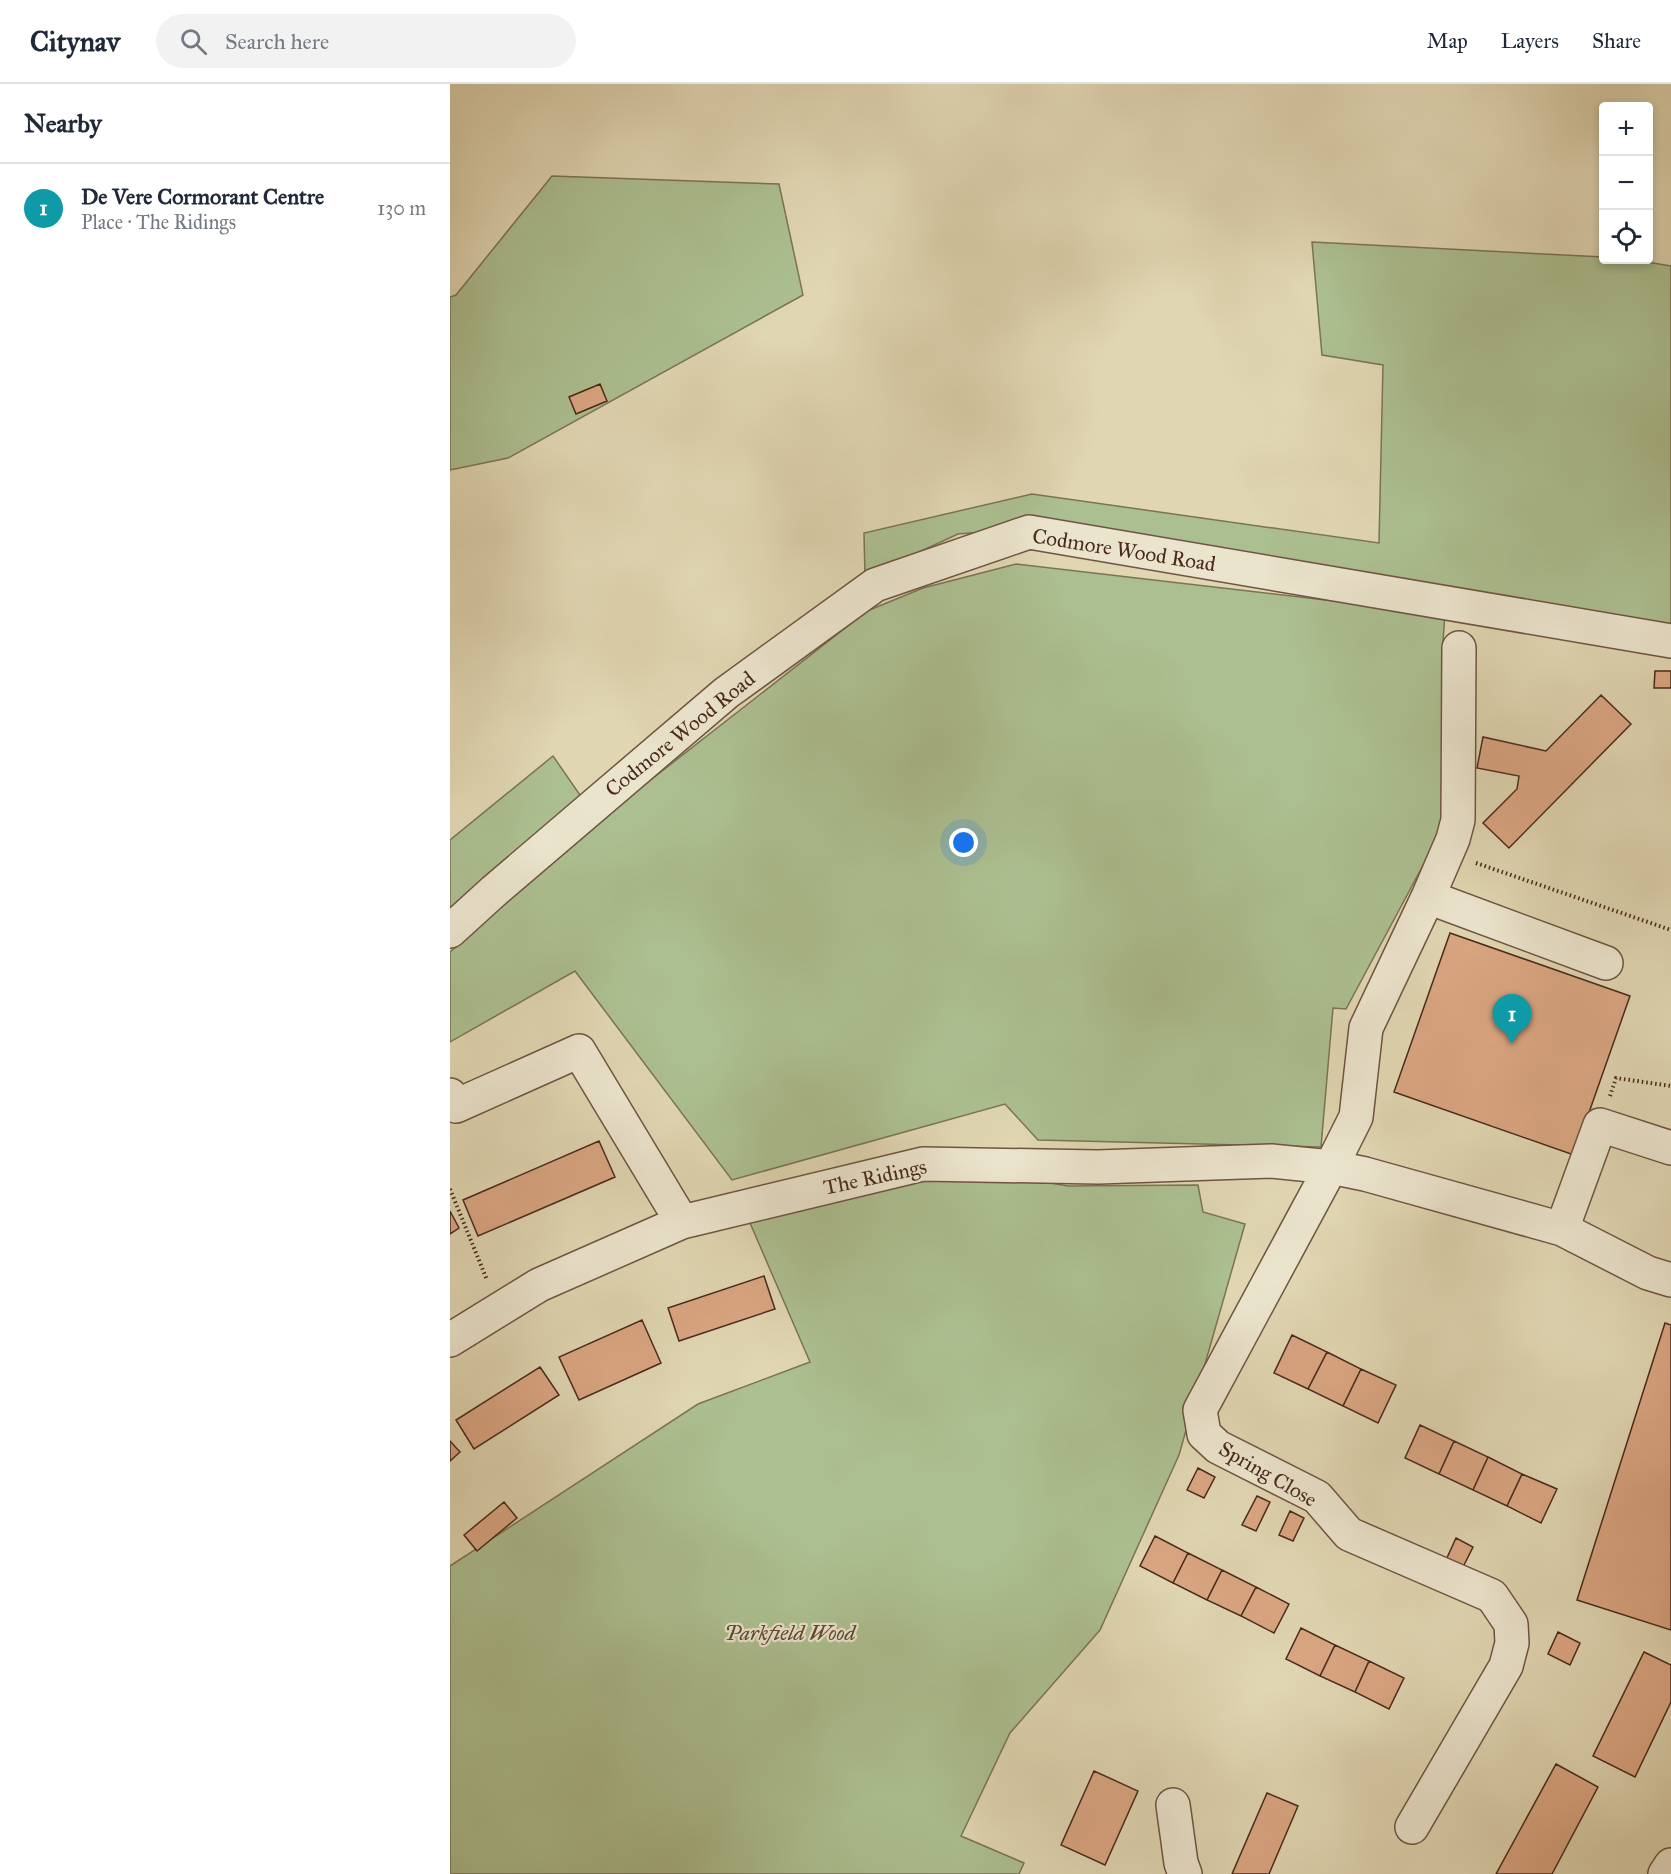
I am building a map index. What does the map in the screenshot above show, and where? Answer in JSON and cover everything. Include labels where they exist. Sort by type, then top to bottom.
[{"type":"street","name":"Codmore Wood Road","points":[[450,931],[726,693],[875,585],[1029,532],[1671,641]]},
{"type":"street","name":"Spring Close","points":[[1412,1827],[1506,1666],[1512,1643],[1511,1624],[1492,1596],[1349,1534],[1317,1497],[1218,1447],[1203,1434],[1200,1410],[1356,1117],[1366,1028],[1453,839],[1458,820],[1459,648]]},
{"type":"street","points":[[1428,897],[1606,963]]},
{"type":"street","points":[[450,1095],[456,1106],[579,1051],[682,1222]]},
{"type":"street","points":[[1562,1229],[1600,1125],[1671,1148]]},
{"type":"street","name":"The Ridings","points":[[450,1340],[539,1285],[682,1222],[923,1164],[1098,1167],[1271,1161],[1331,1167],[1365,1174],[1562,1229],[1648,1273],[1671,1280]]},
{"type":"street","points":[[1173,1805],[1181,1863],[1185,1874]]},
{"type":"street","points":[[1665,1874],[1671,1865]]},
{"type":"path","points":[[1474,862],[1671,930]]},
{"type":"path","points":[[1600,1125],[1616,1078],[1671,1086]]},
{"type":"path","points":[[450,1189],[499,1310]]},
{"type":"green space","points":[[552,176],[779,184],[803,295],[508,458],[450,470],[450,297],[456,295]]},
{"type":"green space","points":[[1312,242],[1599,257],[1599,264],[1653,263],[1671,266],[1671,624],[1446,589],[1081,524],[958,534],[865,577],[864,533],[1032,494],[1379,543],[1383,365],[1322,355]]},
{"type":"green space","points":[[1016,564],[1445,614],[1442,655],[1443,828],[1346,1009],[1333,1008],[1321,1147],[1038,1140],[1005,1104],[732,1180],[575,971],[450,1042],[450,952],[598,821],[867,611],[923,588]]},
{"type":"green space","points":[[553,756],[582,798],[450,918],[450,840]]},
{"type":"green space","name":"Parkfield Wood","points":[[917,1174],[1016,1177],[1068,1186],[1198,1185],[1203,1212],[1245,1224],[1179,1455],[1100,1630],[1010,1733],[961,1836],[1024,1863],[1019,1874],[450,1874],[450,1566],[698,1404],[810,1362],[747,1216]]},
{"type":"building","points":[[600,384],[607,401],[576,414],[569,397]]},
{"type":"building","points":[[1655,671],[1671,671],[1671,688],[1654,688]]},
{"type":"building","points":[[1601,695],[1631,724],[1509,848],[1483,823],[1517,789],[1519,776],[1477,768],[1483,737],[1546,751]]},
{"type":"building","points":[[1450,933],[1630,996],[1574,1155],[1394,1092]]},
{"type":"building","points":[[599,1141],[615,1177],[478,1236],[463,1200]]},
{"type":"building","points":[[450,1211],[459,1228],[450,1234]]},
{"type":"building","points":[[764,1276],[775,1309],[679,1341],[668,1308]]},
{"type":"building","points":[[642,1320],[661,1363],[579,1400],[559,1357]]},
{"type":"building","points":[[1665,1323],[1671,1325],[1671,1630],[1577,1600]]},
{"type":"building","points":[[1292,1335],[1327,1352],[1308,1389],[1274,1373]]},
{"type":"building","points":[[1327,1352],[1361,1369],[1343,1406],[1308,1389]]},
{"type":"building","points":[[540,1367],[559,1395],[474,1449],[456,1420]]},
{"type":"building","points":[[1361,1369],[1396,1385],[1378,1423],[1343,1406]]},
{"type":"building","points":[[1420,1425],[1454,1441],[1439,1474],[1405,1458]]},
{"type":"building","points":[[450,1441],[460,1452],[450,1461]]},
{"type":"building","points":[[1454,1441],[1488,1457],[1473,1490],[1439,1474]]},
{"type":"building","points":[[1488,1457],[1522,1474],[1507,1506],[1473,1490]]},
{"type":"building","points":[[1198,1468],[1215,1477],[1204,1498],[1187,1490]]},
{"type":"building","points":[[1522,1474],[1557,1489],[1541,1523],[1507,1506]]},
{"type":"building","points":[[1257,1496],[1270,1502],[1256,1531],[1242,1525]]},
{"type":"building","points":[[504,1502],[517,1518],[477,1551],[464,1535]]},
{"type":"building","points":[[1290,1511],[1304,1518],[1293,1541],[1279,1535]]},
{"type":"building","points":[[1155,1536],[1188,1553],[1173,1583],[1140,1566]]},
{"type":"building","points":[[1456,1538],[1473,1547],[1462,1569],[1446,1560]]},
{"type":"building","points":[[1188,1553],[1222,1570],[1207,1600],[1173,1583]]},
{"type":"building","points":[[1222,1570],[1256,1587],[1241,1616],[1207,1600]]},
{"type":"building","points":[[1256,1587],[1289,1604],[1274,1633],[1241,1616]]},
{"type":"building","points":[[1301,1628],[1335,1645],[1320,1676],[1286,1659]]},
{"type":"building","points":[[1558,1632],[1580,1643],[1570,1665],[1548,1654]]},
{"type":"building","points":[[1335,1645],[1369,1661],[1355,1692],[1320,1676]]},
{"type":"building","points":[[1644,1652],[1671,1665],[1671,1702],[1635,1777],[1593,1756]]},
{"type":"building","points":[[1369,1661],[1404,1678],[1389,1709],[1355,1692]]},
{"type":"building","points":[[1556,1764],[1598,1787],[1552,1874],[1496,1874]]},
{"type":"building","points":[[1094,1771],[1138,1791],[1105,1865],[1061,1845]]},
{"type":"building","points":[[1267,1793],[1298,1806],[1269,1874],[1232,1874]]},
{"type":"place","name":"De Vere Cormorant Centre","points":[[1512,1044]]}]
